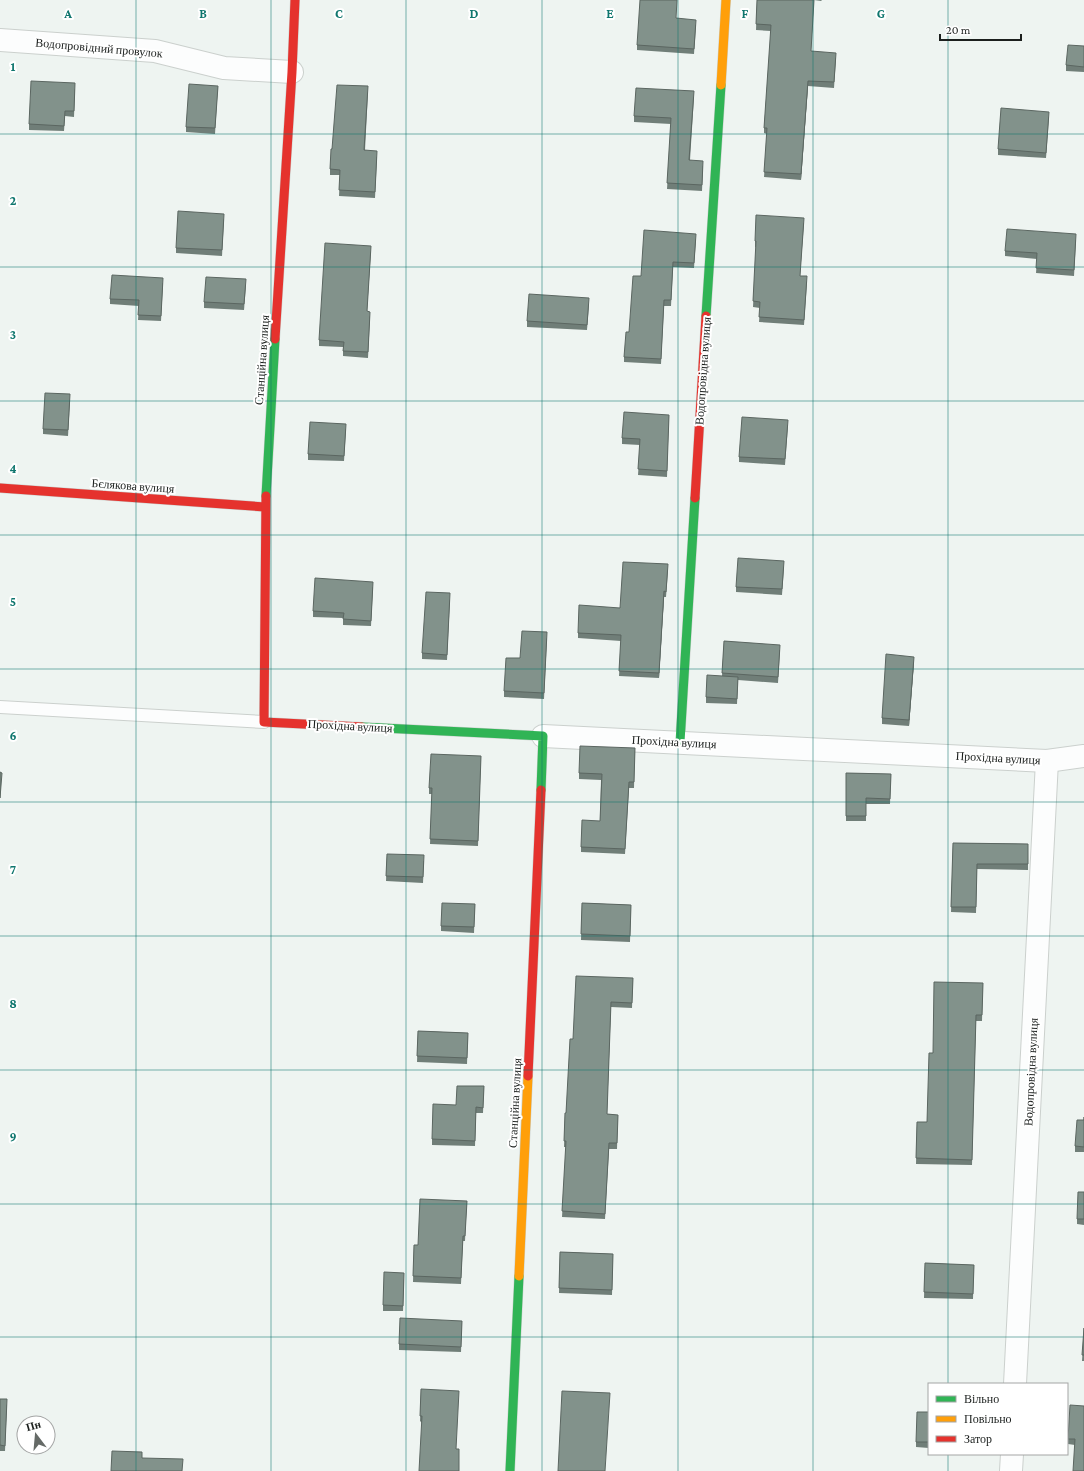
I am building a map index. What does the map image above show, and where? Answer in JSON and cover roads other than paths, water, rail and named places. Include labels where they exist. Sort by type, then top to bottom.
[{"type":"street","name":"Станційна вулиця","points":[[264,722],[265,507],[292,72],[295,0]]},
{"type":"street","name":"Водопровідна вулиця","points":[[680,742],[726,0]]},
{"type":"street","name":"Водопровідний провулок","points":[[0,40],[155,51],[224,68],[292,72]]},
{"type":"street","name":"Бєлякова вулиця","points":[[0,488],[265,507]]},
{"type":"street","name":"Прохідна вулиця","points":[[264,722],[1047,761],[1084,756]]},
{"type":"street","name":"Станційна вулиця","points":[[510,1471],[543,736]]},
{"type":"street","name":"Водопровідна вулиця","points":[[1015,1383],[1047,761]]},
{"type":"street","points":[[1011,1471],[1012,1455]]},
{"type":"lane","points":[[0,707],[264,722]]}]
